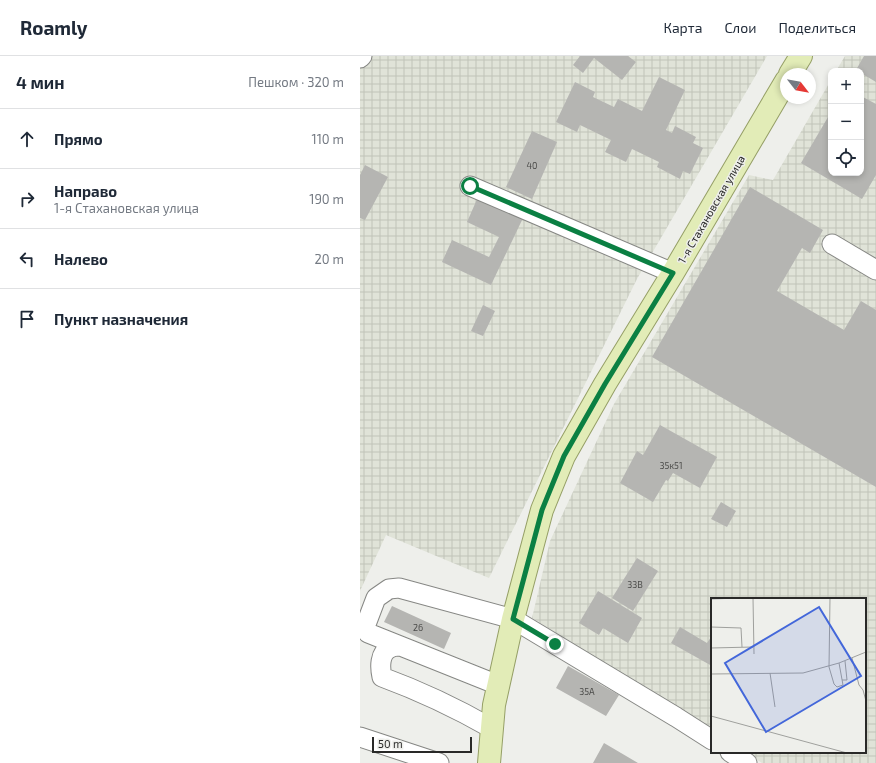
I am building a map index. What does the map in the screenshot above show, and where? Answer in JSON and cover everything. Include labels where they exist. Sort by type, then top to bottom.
[{"type":"main road","points":[[794,68],[801,56]]},
{"type":"main road","name":"1-я Стахановская улица","points":[[489,763],[494,705],[513,619],[542,510],[564,456],[605,384],[673,273],[780,91]]},
{"type":"street","points":[[470,186],[673,273]]},
{"type":"street","points":[[832,244],[875,267]]},
{"type":"street","points":[[498,685],[368,633],[365,627],[376,598],[389,589],[399,588],[513,619],[711,739]]},
{"type":"street","points":[[400,646],[390,648],[386,652],[380,667],[382,677],[402,684],[460,710],[492,728]]},
{"type":"street","points":[[360,737],[439,763]]},
{"type":"street","points":[[732,753],[747,763]]},
{"type":"shaded area","points":[[360,56],[767,56],[637,279],[489,578],[386,535],[360,591]]},
{"type":"shaded area","points":[[845,56],[876,56],[876,763],[762,763],[747,753],[866,753],[866,598],[711,598],[711,730],[532,618],[550,541],[614,404],[749,175],[773,180],[828,85],[828,176],[864,176],[864,68],[838,68]]},
{"type":"building","points":[[580,56],[628,56],[636,62],[622,80],[594,58],[583,73],[573,65]]},
{"type":"building","points":[[864,56],[876,56],[876,82],[864,75],[864,68],[857,68]]},
{"type":"building","points":[[659,77],[685,90],[666,130],[672,133],[675,126],[696,137],[693,143],[703,148],[690,174],[683,171],[680,179],[657,167],[659,162],[632,149],[626,162],[605,152],[611,140],[580,125],[577,132],[556,122],[575,82],[595,92],[593,97],[614,107],[618,99],[642,111]]},
{"type":"building","points":[[864,98],[876,104],[876,175],[862,199],[801,163],[828,117],[828,176],[864,176]]},
{"type":"building","points":[[532,131],[557,142],[532,199],[506,187]]},
{"type":"building","points":[[365,165],[388,177],[365,220],[360,218],[360,175]]},
{"type":"building","points":[[750,187],[823,230],[810,253],[802,248],[777,291],[844,330],[861,301],[876,310],[876,487],[652,357]]},
{"type":"building","points":[[478,197],[523,218],[491,285],[442,262],[452,240],[489,257],[499,237],[467,222]]},
{"type":"building","points":[[483,305],[495,311],[483,336],[471,331]]},
{"type":"building","points":[[660,425],[717,457],[700,488],[673,473],[668,481],[666,480],[653,502],[620,483],[637,451],[643,455]]},
{"type":"building","points":[[721,502],[736,511],[727,527],[711,519]]},
{"type":"building","points":[[637,558],[658,571],[633,611],[612,598]]},
{"type":"building","points":[[598,591],[642,618],[628,643],[603,628],[599,635],[579,623]]},
{"type":"building","points":[[392,606],[451,633],[444,649],[384,622]]},
{"type":"building","points":[[680,627],[707,643],[711,637],[711,665],[671,643]]},
{"type":"building","points":[[568,666],[619,695],[606,716],[556,688]]},
{"type":"building","points":[[604,743],[638,763],[593,763]]},
{"type":"route","points":[[470,186],[673,273],[605,384],[564,456],[542,510],[513,619],[555,644]]}]
